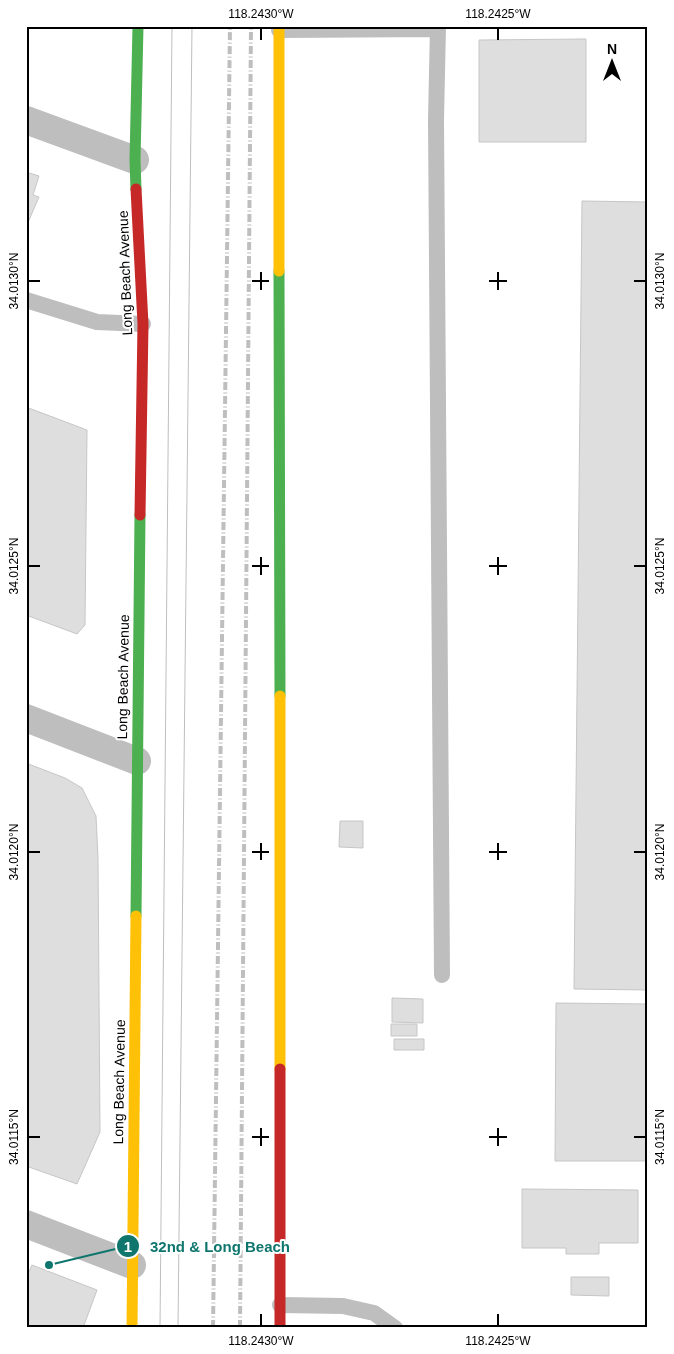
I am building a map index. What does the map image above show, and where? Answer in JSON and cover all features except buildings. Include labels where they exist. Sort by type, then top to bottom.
[{"type":"main road","name":"Long Beach Avenue","points":[[132,1328],[143,324],[135,160],[138,26]]},
{"type":"main road","points":[[279,28],[280,1328]]},
{"type":"street","points":[[26,120],[135,160]]},
{"type":"street","points":[[26,718],[137,761]]},
{"type":"street","points":[[26,1224],[132,1265]]},
{"type":"lane","points":[[279,28],[437,28],[442,975]]},
{"type":"lane","points":[[26,300],[97,322],[143,324]]},
{"type":"lane","points":[[280,1305],[343,1306],[374,1313],[395,1328]]},
{"type":"tram line","points":[[160,1328],[172,26]]},
{"type":"tram line","points":[[178,1328],[192,26]]},
{"type":"railway","points":[[213,1328],[230,26]]},
{"type":"railway","points":[[240,1328],[251,26]]},
{"type":"traffic: fast","points":[[136,189],[138,26]]},
{"type":"traffic: fast","points":[[279,271],[280,696]]},
{"type":"traffic: fast","points":[[136,916],[140,515]]},
{"type":"traffic: slow","points":[[279,26],[279,271]]},
{"type":"traffic: slow","points":[[280,696],[280,1069]]},
{"type":"traffic: slow","points":[[132,1328],[136,916]]},
{"type":"traffic: jam","points":[[136,189],[143,324],[140,515]]},
{"type":"traffic: jam","points":[[280,1069],[280,1328]]},
{"type":"place","name":"32nd & Long Beach","points":[[49,1265]]}]
